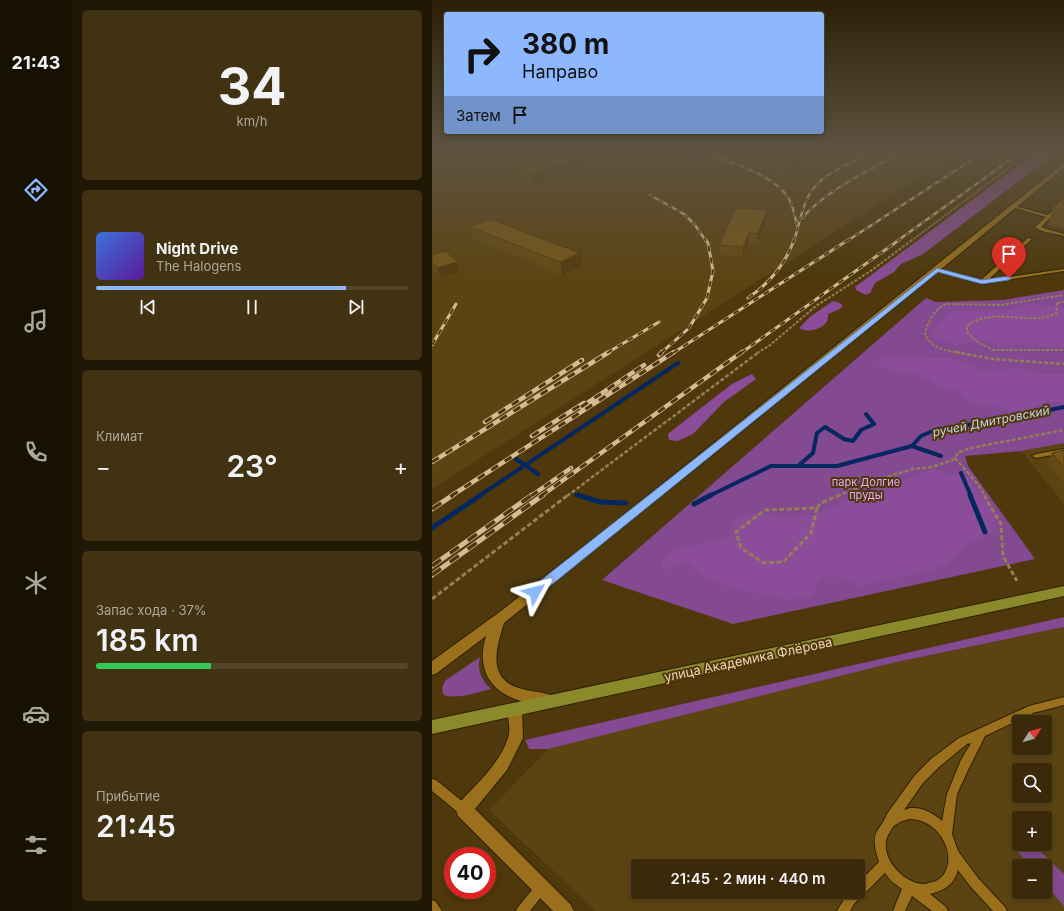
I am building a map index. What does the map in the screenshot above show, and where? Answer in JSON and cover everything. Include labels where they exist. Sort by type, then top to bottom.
[{"type":"main road","name":"улица Академика Флёрова","points":[[432,728],[515,708],[1064,591]]},
{"type":"street","points":[[432,669],[500,619],[937,270],[1029,195]]},
{"type":"street","points":[[500,619],[492,634],[489,659],[492,672],[498,682],[512,692],[552,701]]},
{"type":"street","points":[[515,708],[516,738],[502,765],[464,810],[565,911]]},
{"type":"lane","points":[[1064,202],[1038,227],[1064,235]]},
{"type":"lane","points":[[1014,207],[1049,216]]},
{"type":"lane","points":[[982,282],[1030,238]]},
{"type":"lane","points":[[937,270],[982,282],[1064,270]]},
{"type":"lane","points":[[1036,456],[1064,452]]},
{"type":"lane","points":[[889,821],[898,815],[909,813],[920,814],[939,825],[951,844],[954,855],[950,876],[944,884],[935,889],[925,891],[912,889],[902,885],[892,876],[884,865],[880,853],[880,840],[883,829],[907,794],[935,763],[963,741],[1032,709],[1064,701]]},
{"type":"lane","points":[[946,834],[952,794],[981,733]]},
{"type":"lane","points":[[432,784],[464,810]]},
{"type":"lane","points":[[954,855],[974,882],[1001,911]]},
{"type":"lane","points":[[843,911],[850,900],[884,865]]},
{"type":"lane","points":[[522,911],[542,888]]},
{"type":"lane","points":[[899,911],[912,889]]},
{"type":"lane","points":[[912,889],[942,911]]},
{"type":"lane","points":[[432,906],[436,911]]},
{"type":"path","points":[[432,599],[748,359],[769,346],[816,306],[872,270],[973,195]]},
{"type":"path","points":[[1064,295],[1001,305],[946,304],[934,312],[927,324],[924,334],[929,341],[936,346],[954,352],[1015,361],[1064,364]]},
{"type":"path","points":[[1064,302],[1057,303],[1056,314],[1054,316],[1039,319],[991,317],[979,319],[967,326],[967,332],[976,341],[993,350],[1064,350]]},
{"type":"path","points":[[817,508],[765,510],[736,532],[742,548],[764,563],[782,562],[811,533],[817,508],[821,503],[886,477],[912,469],[932,467],[953,460],[959,452],[971,448],[1064,430]]},
{"type":"path","points":[[955,458],[976,482],[1001,524],[1003,556],[1017,581]]},
{"type":"shaded area","points":[[432,195],[893,195],[432,489]]},
{"type":"shaded area","points":[[980,195],[1001,195],[923,254],[901,264],[894,272],[875,283],[870,293],[866,295],[856,290],[855,287]]},
{"type":"shaded area","points":[[833,301],[840,303],[843,306],[840,309],[828,314],[827,321],[822,327],[814,330],[802,330],[799,328],[810,317]]},
{"type":"shaded area","points":[[1027,304],[1064,308],[1064,347],[1022,345],[999,347],[989,342],[974,341],[955,346],[934,337],[932,331],[951,312],[1009,309]]},
{"type":"shaded area","points":[[884,358],[947,358],[960,360],[980,371],[1017,368],[1043,374],[1064,374],[1064,402],[1046,403],[1025,410],[1011,411],[998,406],[970,404],[955,390],[942,389],[922,376],[910,373],[897,373],[875,363]]},
{"type":"shaded area","points":[[752,374],[756,379],[724,402],[693,434],[678,441],[669,440],[668,434],[674,429],[732,384]]},
{"type":"shaded area","points":[[1064,443],[1064,504],[1021,451]]},
{"type":"shaded area","points":[[934,469],[945,473],[966,476],[995,511],[996,527],[983,539],[963,546],[953,559],[937,569],[858,586],[842,577],[819,577],[813,595],[791,600],[767,594],[744,592],[702,576],[687,563],[664,570],[661,560],[668,555],[684,547],[730,538],[731,522],[752,513],[778,516],[814,515],[849,499]]},
{"type":"shaded area","points":[[1064,627],[1064,911],[596,911],[489,810],[548,749],[892,663]]},
{"type":"green space","name":"парк Долгие пруды","points":[[1064,290],[1064,443],[1021,451],[965,456],[968,466],[1035,559],[733,624],[602,580],[926,298],[936,302],[1003,300]]},
{"type":"green space","points":[[1064,617],[1064,627],[892,663],[548,749],[529,749],[525,740]]},
{"type":"green space","points":[[480,657],[479,666],[482,678],[491,689],[455,697],[444,695],[442,688],[446,680]]},
{"type":"green space","points":[[1018,851],[1039,851],[1048,859],[1025,859]]},
{"type":"green space","points":[[1052,863],[1064,874],[1064,906],[1052,892]]},
{"type":"building","points":[[1064,198],[1064,211],[1053,208]]},
{"type":"building","points":[[736,208],[767,210],[758,234],[749,233],[743,247],[719,245]]},
{"type":"building","points":[[490,219],[580,253],[560,262],[470,227]]},
{"type":"building","points":[[446,251],[457,262],[437,268],[432,262],[432,255]]},
{"type":"building","points":[[1064,450],[1064,467],[1052,453]]},
{"type":"waterway","points":[[525,465],[678,363]]},
{"type":"waterway","name":"ручей Дмитровский","points":[[912,446],[921,436],[935,430],[1006,419],[1064,407]]},
{"type":"waterway","points":[[798,466],[813,453],[817,433],[825,427],[844,439],[853,441],[861,430],[874,424],[866,414]]},
{"type":"waterway","name":"ручей Дмитровский","points":[[798,466],[837,466],[912,446]]},
{"type":"waterway","points":[[912,446],[941,456]]},
{"type":"waterway","name":"ручей Дмитровский","points":[[516,459],[525,465]]},
{"type":"waterway","points":[[479,496],[525,465]]},
{"type":"waterway","name":"ручей Дмитровский","points":[[525,465],[538,474]]},
{"type":"waterway","name":"ручей Дмитровский","points":[[710,495],[771,466],[798,466]]},
{"type":"waterway","points":[[961,473],[971,496]]},
{"type":"waterway","points":[[432,528],[481,495]]},
{"type":"waterway","name":"ручей Дмитровский","points":[[576,495],[581,496]]},
{"type":"waterway","name":"ручей Дмитровский","points":[[578,495],[600,502],[626,503]]},
{"type":"waterway","name":"ручей Дмитровский","points":[[694,504],[710,495]]},
{"type":"waterway","points":[[970,495],[985,532]]},
{"type":"railway","points":[[650,195],[684,214],[695,225],[706,241]]},
{"type":"railway","points":[[786,195],[794,210],[797,225]]},
{"type":"railway","points":[[794,241],[804,207],[810,195]]},
{"type":"railway","points":[[802,218],[829,195]]},
{"type":"railway","points":[[847,241],[919,195]]},
{"type":"railway","points":[[897,241],[962,195]]},
{"type":"railway","points":[[661,353],[689,328],[707,298],[713,271],[708,243],[706,240]]},
{"type":"railway","points":[[748,298],[770,280],[776,273],[786,258],[794,240]]},
{"type":"railway","points":[[673,353],[848,240]]},
{"type":"railway","points":[[741,353],[899,240]]},
{"type":"railway","points":[[432,345],[456,304]]},
{"type":"railway","points":[[607,353],[659,322]]},
{"type":"railway","points":[[432,462],[609,352]]},
{"type":"railway","points":[[451,496],[674,352]]},
{"type":"railway","points":[[541,496],[742,352]]},
{"type":"railway","points":[[485,422],[582,360]]},
{"type":"railway","points":[[581,407],[644,365]]},
{"type":"railway","points":[[532,436],[584,403]]},
{"type":"railway","points":[[531,496],[571,468]]},
{"type":"railway","points":[[432,509],[453,495]]},
{"type":"railway","points":[[432,566],[532,495]]},
{"type":"railway","points":[[432,575],[543,495]]},
{"type":"route","points":[[535,592],[937,270],[954,276],[982,282],[1009,278]]}]
